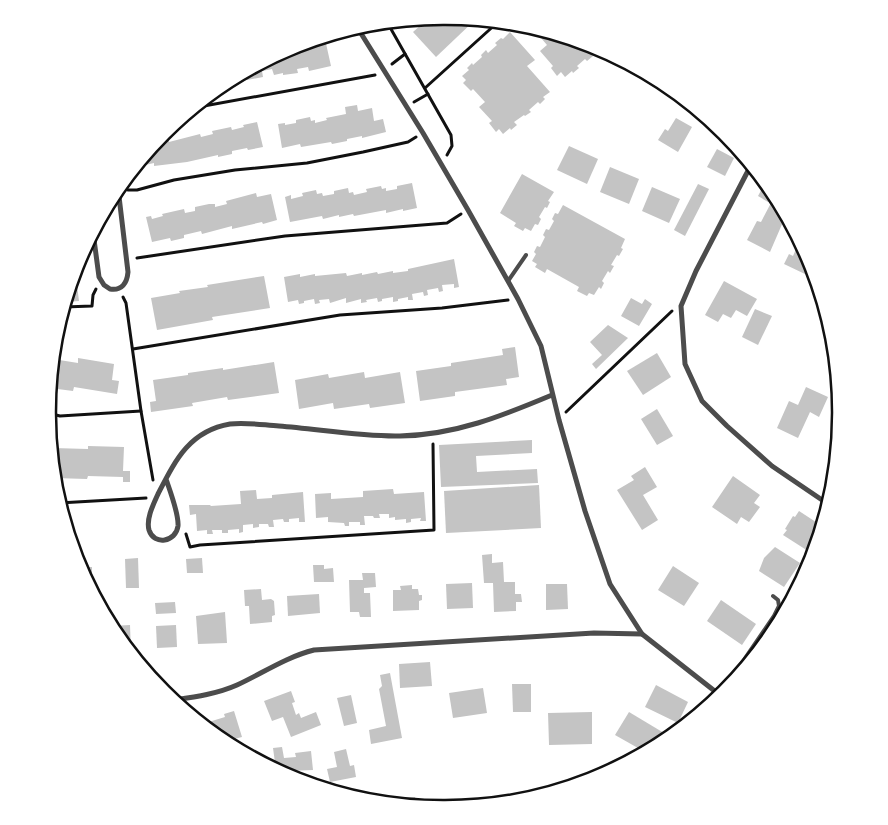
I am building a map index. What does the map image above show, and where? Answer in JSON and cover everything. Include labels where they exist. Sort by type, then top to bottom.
[{"type":"street","points":[[361,34],[468,210],[518,299],[541,346],[552,395],[585,511],[610,584],[642,634],[714,690]]},
{"type":"street","points":[[747,172],[696,271],[681,306],[685,364],[702,401],[772,466],[821,499]]},
{"type":"street","points":[[95,244],[101,282],[110,289],[120,288],[125,284],[128,277],[119,201]]},
{"type":"street","points":[[166,478],[178,527],[173,536],[165,541],[157,539],[150,533],[148,528],[156,498],[166,478],[177,458],[192,442],[204,433],[232,424],[257,424],[400,436],[432,433],[476,425],[552,395]]},
{"type":"street","points":[[183,699],[197,697],[227,688],[296,655],[314,650],[594,634],[642,634]]},
{"type":"lane","points":[[508,281],[526,255]]},
{"type":"lane","points":[[773,596],[778,600],[779,606],[775,613]]},
{"type":"path","points":[[391,28],[451,135],[450,150],[441,164]]},
{"type":"path","points":[[425,88],[492,28]]},
{"type":"path","points":[[208,105],[378,75],[406,54]]},
{"type":"path","points":[[406,106],[428,94]]},
{"type":"path","points":[[127,190],[137,190],[174,180],[235,170],[307,163],[408,142],[423,133]]},
{"type":"path","points":[[127,260],[285,236],[447,223],[468,210]]},
{"type":"path","points":[[72,307],[92,306],[92,295],[101,282]]},
{"type":"path","points":[[67,502],[123,498],[156,498],[141,411],[126,303],[120,288]]},
{"type":"path","points":[[133,349],[340,315],[442,308],[518,299]]},
{"type":"path","points":[[559,420],[684,300]]},
{"type":"path","points":[[56,415],[141,411]]},
{"type":"path","points":[[178,527],[186,534],[190,547],[434,530],[432,433]]},
{"type":"building","points":[[420,26],[469,26],[436,57],[413,32]]},
{"type":"building","points":[[510,32],[535,60],[527,66],[550,92],[543,97],[545,99],[540,104],[538,102],[529,110],[531,112],[514,122],[517,125],[503,134],[499,129],[496,132],[489,123],[492,121],[479,107],[485,102],[473,89],[471,91],[463,83],[466,80],[462,76],[469,70],[467,68],[472,63],[473,65],[482,57],[481,55],[486,50],[488,53],[497,45],[495,43],[501,38],[503,39]]},
{"type":"building","points":[[540,37],[592,54],[593,56],[587,61],[585,59],[577,66],[579,68],[573,73],[572,71],[565,77],[561,72],[557,76],[551,68],[553,66],[540,51],[547,45]]},
{"type":"building","points":[[326,44],[331,66],[309,71],[308,67],[297,69],[298,73],[283,75],[283,73],[274,75],[272,69],[262,71],[263,77],[247,80],[250,77],[273,65],[296,54]]},
{"type":"building","points":[[357,105],[358,111],[372,108],[374,121],[383,119],[386,132],[362,138],[362,136],[347,139],[347,141],[332,144],[331,142],[301,147],[300,144],[282,148],[278,124],[296,123],[296,120],[310,117],[311,121],[315,120],[315,123],[327,120],[326,118],[346,114],[345,107]]},
{"type":"building","points":[[676,118],[692,127],[678,152],[658,140],[665,129],[668,131]]},
{"type":"building","points":[[257,122],[263,147],[248,150],[247,148],[232,151],[232,154],[187,162],[154,166],[154,163],[147,165],[168,140],[169,142],[200,134],[201,137],[213,134],[212,131],[231,127],[232,130],[244,127],[243,125]]},
{"type":"building","points":[[569,146],[598,159],[587,184],[557,170]]},
{"type":"building","points":[[717,149],[734,158],[725,176],[707,167]]},
{"type":"building","points":[[610,167],[639,179],[629,204],[600,192]]},
{"type":"building","points":[[522,174],[554,192],[548,201],[550,202],[547,208],[545,207],[539,217],[541,219],[538,225],[535,224],[531,231],[525,228],[523,231],[514,226],[516,223],[500,213]]},
{"type":"building","points":[[412,183],[417,208],[386,213],[386,210],[354,216],[353,214],[339,217],[339,215],[323,219],[322,216],[290,222],[285,197],[291,195],[291,199],[303,196],[302,193],[316,190],[317,194],[322,193],[323,196],[348,188],[349,193],[353,192],[354,195],[367,192],[366,189],[381,186],[382,189],[386,188],[386,191],[397,189],[397,186]]},
{"type":"building","points":[[698,184],[709,189],[685,236],[674,230]]},
{"type":"building","points":[[652,187],[680,199],[669,223],[642,211]]},
{"type":"building","points":[[761,190],[768,202],[758,196]]},
{"type":"building","points":[[256,193],[257,197],[271,194],[277,220],[232,229],[232,226],[202,234],[201,231],[184,235],[184,238],[171,241],[170,238],[152,242],[146,217],[151,216],[152,219],[163,216],[162,214],[184,209],[185,213],[195,211],[195,207],[209,204],[215,204],[215,207],[227,204],[226,201]]},
{"type":"building","points":[[770,204],[782,223],[770,252],[747,240],[757,221],[761,222]]},
{"type":"building","points":[[563,205],[625,239],[621,248],[623,249],[611,265],[614,266],[610,273],[608,271],[602,281],[604,283],[601,289],[599,287],[594,295],[589,293],[587,296],[577,291],[579,287],[547,269],[545,273],[535,267],[537,264],[532,261],[536,254],[534,252],[537,246],[540,247],[545,237],[543,235],[546,229],[549,230],[554,221],[552,219],[555,213],[558,214]]},
{"type":"building","points":[[796,250],[806,274],[784,264],[789,254],[793,256]]},
{"type":"building","points":[[454,259],[459,287],[454,288],[454,284],[442,285],[443,291],[439,292],[438,288],[427,290],[428,295],[424,296],[423,292],[412,294],[413,300],[408,300],[408,297],[393,302],[393,297],[382,299],[382,301],[378,302],[377,298],[361,303],[361,299],[346,303],[346,298],[330,303],[329,299],[319,300],[320,303],[315,304],[314,299],[299,304],[298,300],[288,302],[284,277],[300,274],[300,277],[315,274],[315,276],[346,273],[347,276],[377,272],[378,274],[393,271],[393,273]]},
{"type":"building","points":[[264,276],[270,308],[212,317],[213,320],[157,330],[151,298],[180,293],[179,291],[208,287],[207,285]]},
{"type":"building","points":[[724,281],[757,299],[747,316],[736,310],[731,318],[723,314],[718,322],[705,315]]},
{"type":"building","points":[[77,287],[79,301],[73,301]]},
{"type":"building","points":[[631,298],[642,304],[645,299],[652,304],[639,326],[621,316]]},
{"type":"building","points":[[755,309],[772,316],[758,345],[742,337]]},
{"type":"building","points":[[608,325],[628,338],[596,369],[592,364],[602,355],[590,342]]},
{"type":"building","points":[[515,347],[519,377],[506,379],[507,385],[455,392],[455,396],[420,401],[416,371],[451,366],[451,363],[503,355],[502,349]]},
{"type":"building","points":[[657,353],[671,377],[643,395],[627,371]]},
{"type":"building","points":[[78,358],[114,364],[112,380],[119,381],[117,394],[74,387],[73,391],[57,389],[60,360],[78,363]]},
{"type":"building","points":[[274,362],[279,393],[228,400],[227,397],[192,403],[193,406],[151,412],[150,402],[156,401],[153,380],[188,375],[188,373]]},
{"type":"building","points":[[364,372],[365,378],[400,372],[405,403],[370,408],[369,404],[334,409],[333,403],[299,409],[295,380],[328,374],[329,378]]},
{"type":"building","points":[[806,387],[828,397],[819,417],[810,412],[798,438],[777,428],[789,401],[798,405]]},
{"type":"building","points":[[657,409],[673,436],[657,445],[641,419]]},
{"type":"building","points":[[532,440],[532,453],[476,456],[477,472],[537,469],[538,483],[441,487],[439,445]]},
{"type":"building","points":[[88,446],[124,447],[123,471],[130,471],[130,482],[123,482],[123,477],[88,476],[87,479],[62,478],[58,448],[88,449]]},
{"type":"building","points":[[645,467],[657,487],[643,495],[658,520],[642,530],[617,490],[634,480],[631,476]]},
{"type":"building","points":[[733,476],[760,495],[754,503],[760,507],[749,522],[741,517],[737,524],[712,507]]},
{"type":"building","points":[[539,485],[541,528],[446,533],[444,491]]},
{"type":"building","points":[[393,489],[394,494],[424,492],[426,521],[420,521],[421,518],[411,519],[411,522],[406,523],[406,519],[395,520],[395,517],[389,518],[389,514],[379,514],[380,518],[364,516],[365,525],[360,525],[360,522],[349,522],[349,526],[345,526],[344,523],[328,522],[328,517],[316,518],[315,494],[331,493],[331,499],[363,497],[363,491]]},
{"type":"building","points":[[256,490],[257,499],[272,498],[272,495],[303,492],[305,522],[299,522],[299,518],[289,519],[289,522],[284,522],[283,519],[273,520],[274,527],[269,527],[268,524],[259,524],[259,527],[253,528],[253,524],[243,525],[243,532],[239,533],[239,529],[228,530],[228,533],[222,533],[222,530],[212,530],[213,534],[207,534],[207,530],[197,531],[196,514],[190,515],[189,505],[241,504],[240,491]]},
{"type":"building","points":[[799,511],[815,522],[806,550],[783,535],[793,516],[795,517]]},
{"type":"building","points":[[775,547],[800,563],[784,587],[759,571],[764,558]]},
{"type":"building","points":[[492,554],[492,563],[503,562],[504,582],[515,582],[515,594],[521,594],[522,602],[516,602],[516,611],[494,612],[493,583],[484,583],[482,555]]},
{"type":"building","points":[[138,558],[139,588],[126,588],[125,559]]},
{"type":"building","points":[[202,558],[203,573],[187,573],[186,559]]},
{"type":"building","points":[[313,565],[324,565],[324,569],[333,568],[334,582],[314,582]]},
{"type":"building","points":[[673,566],[699,583],[684,606],[658,590]]},
{"type":"building","points":[[362,573],[375,573],[376,587],[364,588],[364,593],[370,593],[371,617],[360,617],[359,612],[350,612],[349,580],[363,580]]},
{"type":"building","points":[[472,583],[473,608],[447,609],[446,584]]},
{"type":"building","points":[[546,584],[567,584],[568,609],[546,610]]},
{"type":"building","points":[[412,585],[412,589],[418,589],[419,595],[422,595],[422,600],[419,601],[419,610],[393,611],[393,590],[401,590],[400,586]]},
{"type":"building","points":[[261,589],[262,600],[271,599],[274,601],[275,615],[272,616],[272,622],[250,624],[249,606],[245,606],[244,590]]},
{"type":"building","points":[[319,594],[320,613],[288,616],[287,596]]},
{"type":"building","points":[[721,600],[756,624],[742,645],[707,621]]},
{"type":"building","points":[[175,602],[176,613],[156,614],[155,603]]},
{"type":"building","points":[[225,612],[227,643],[198,644],[196,616]]},
{"type":"building","points":[[130,625],[131,639],[122,628],[120,626]]},
{"type":"building","points":[[176,625],[177,647],[157,648],[156,626]]},
{"type":"building","points":[[430,662],[432,686],[400,688],[399,664]]},
{"type":"building","points":[[390,673],[402,738],[371,744],[369,730],[386,726],[379,689],[382,686],[380,675]]},
{"type":"building","points":[[512,684],[531,684],[531,712],[513,712]]},
{"type":"building","points":[[656,685],[688,702],[677,722],[645,707]]},
{"type":"building","points":[[483,688],[487,713],[453,718],[449,693]]},
{"type":"building","points":[[291,691],[295,702],[292,703],[296,715],[299,713],[301,718],[316,712],[321,725],[291,737],[283,717],[272,721],[264,701]]},
{"type":"building","points":[[351,695],[357,723],[344,726],[337,698]]},
{"type":"building","points":[[234,711],[242,737],[235,739],[210,722],[225,717],[224,714]]},
{"type":"building","points":[[592,712],[592,744],[549,745],[548,713]]},
{"type":"building","points":[[629,712],[663,732],[638,748],[615,735]]},
{"type":"building","points":[[282,747],[284,758],[296,757],[295,753],[311,751],[313,770],[295,771],[275,761],[273,748]]},
{"type":"building","points":[[346,749],[350,766],[354,765],[356,777],[330,782],[327,769],[337,767],[334,752]]}]
